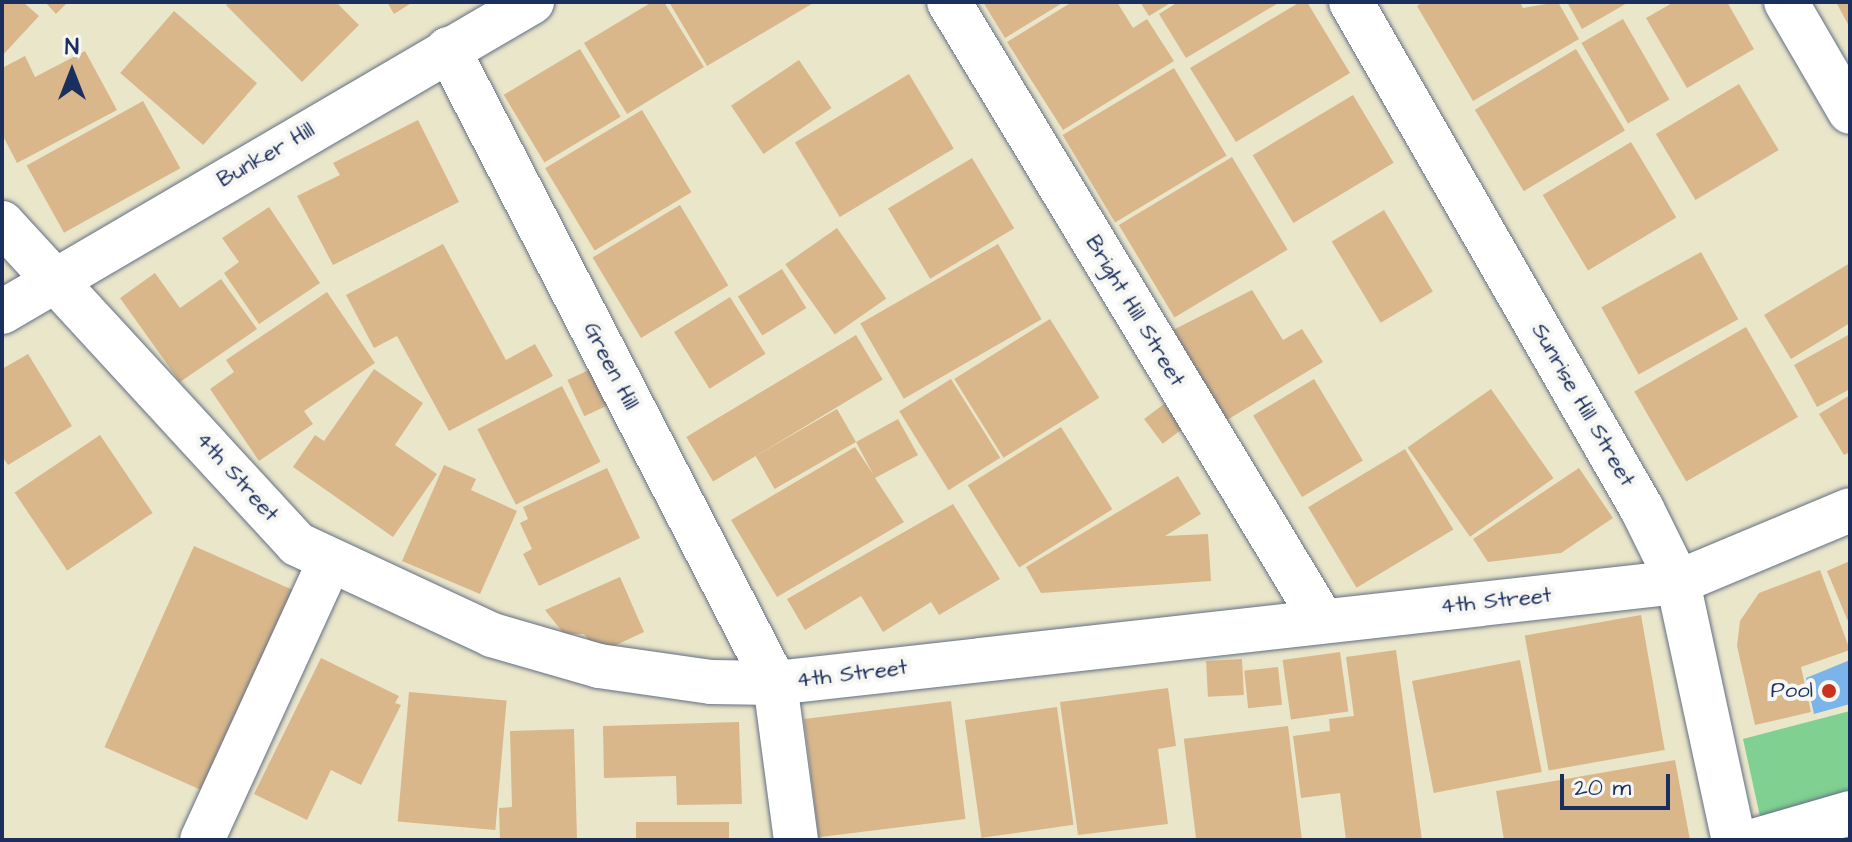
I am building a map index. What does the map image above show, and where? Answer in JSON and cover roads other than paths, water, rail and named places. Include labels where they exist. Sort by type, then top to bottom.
[{"type":"street","name":"Bunker Hill","points":[[2,312],[532,2]]},
{"type":"street","name":"Bright Hill Street","points":[[949,2],[1322,620]]},
{"type":"street","name":"Sunrise Hill Street","points":[[1351,2],[1642,509],[1678,582],[1734,840]]},
{"type":"street","points":[[1786,2],[1849,108]]},
{"type":"street","name":"Green Hill","points":[[448,49],[775,683],[796,840]]},
{"type":"street","name":"4th Street","points":[[2,223],[56,278],[297,544],[492,635],[599,666],[711,682],[775,683],[1678,582],[1850,510]]},
{"type":"street","points":[[202,840],[330,561]]},
{"type":"street","points":[[1757,840],[1850,813]]},
{"type":"water","name":"Pool","points":[[1850,660],[1850,704],[1814,714],[1806,678]]},
{"type":"place","name":"Pool","points":[[1829,691]]}]
